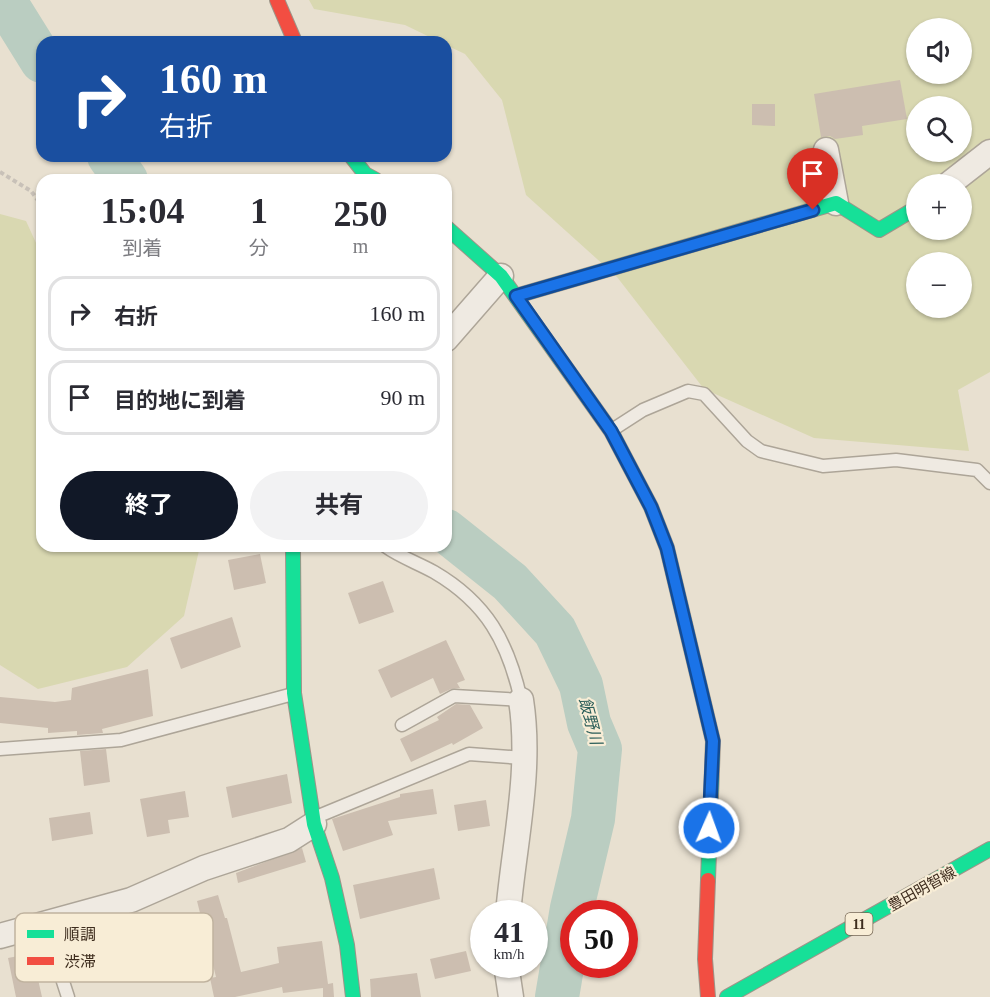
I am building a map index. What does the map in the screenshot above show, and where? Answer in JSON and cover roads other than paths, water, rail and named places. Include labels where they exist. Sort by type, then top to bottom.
[{"type":"main road","points":[[277,0],[292,36]]},
{"type":"main road","points":[[356,162],[365,174]]},
{"type":"main road","points":[[516,296],[836,203],[879,230],[906,214]]},
{"type":"main road","points":[[452,232],[501,276],[611,431],[651,507],[667,548],[713,741],[705,959],[708,997]]},
{"type":"main road","points":[[293,552],[294,693],[314,824],[332,878],[347,945],[353,997]]},
{"type":"main road","name":"豊田明智線","points":[[727,997],[990,849]]},
{"type":"street","points":[[826,150],[836,203]]},
{"type":"street","points":[[962,174],[990,152]]},
{"type":"street","points":[[452,332],[501,276]]},
{"type":"street","points":[[510,900],[518,842],[525,728],[521,700]]},
{"type":"street","points":[[88,913],[131,900],[204,868],[289,840],[314,824]]},
{"type":"street","points":[[0,936],[15,933]]},
{"type":"street","points":[[509,978],[512,997]]},
{"type":"lane","points":[[611,431],[643,410],[688,391],[704,394],[747,441],[761,451],[824,466],[896,460],[977,470],[990,483]]},
{"type":"lane","points":[[396,552],[433,572],[471,599],[501,636],[514,666],[521,700],[454,696],[402,724]]},
{"type":"lane","points":[[0,749],[121,740],[294,693]]},
{"type":"lane","points":[[314,824],[321,815],[469,754],[523,758]]},
{"type":"lane","points":[[63,982],[68,997]]},
{"type":"waterway","name":"飯野川","points":[[4,0],[36,51]]},
{"type":"waterway","name":"飯野川","points":[[113,162],[122,174]]},
{"type":"waterway","name":"飯野川","points":[[452,536],[510,582],[555,631],[581,685],[589,723],[600,749],[593,819],[572,908],[557,997]]}]
